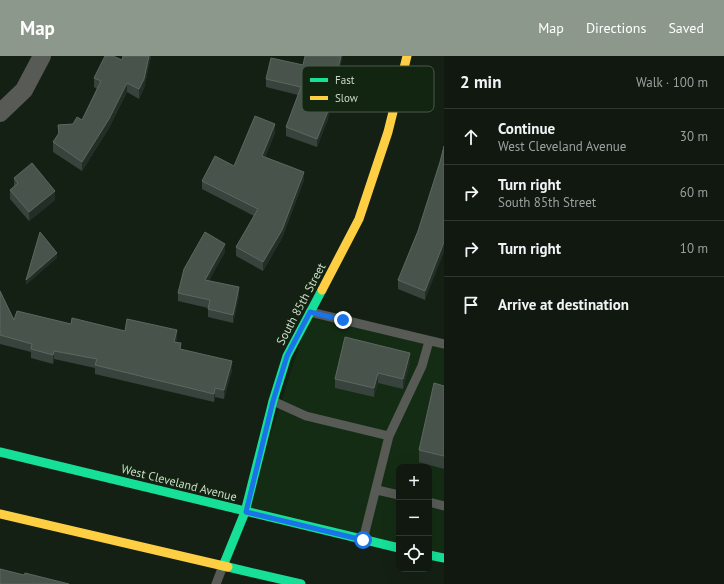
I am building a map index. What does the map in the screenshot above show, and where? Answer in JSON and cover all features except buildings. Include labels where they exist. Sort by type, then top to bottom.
[{"type":"street","points":[[0,112],[24,90],[42,56]]},
{"type":"street","name":"South 85th Street","points":[[404,66],[407,56]]},
{"type":"street","name":"South 85th Street","points":[[222,566],[246,512],[273,401],[287,356],[359,220],[388,132],[393,112]]},
{"type":"street","name":"West Cleveland Avenue","points":[[0,452],[396,547]]},
{"type":"street","points":[[0,514],[301,584]]},
{"type":"street","points":[[432,556],[444,558]]},
{"type":"lane","points":[[310,312],[444,344]]},
{"type":"lane","points":[[363,540],[377,490],[389,436],[422,366],[429,341]]},
{"type":"lane","points":[[273,401],[306,416],[389,436]]},
{"type":"lane","points":[[377,490],[396,494]]},
{"type":"lane","points":[[432,503],[444,506]]},
{"type":"lane","points":[[216,584],[222,566]]},
{"type":"shaded area","points":[[310,312],[444,344],[444,558],[432,556],[432,464],[396,464],[396,547],[246,512]]},
{"type":"traffic: fast","points":[[223,566],[245,512],[273,401],[287,356],[322,290]]},
{"type":"traffic: fast","points":[[0,452],[396,547]]},
{"type":"traffic: fast","points":[[432,556],[444,558]]},
{"type":"traffic: fast","points":[[228,567],[301,584]]},
{"type":"traffic: slow","points":[[404,66],[407,56]]},
{"type":"traffic: slow","points":[[322,290],[359,219],[388,132],[393,112]]},
{"type":"traffic: slow","points":[[0,514],[228,567]]},
{"type":"route","points":[[343,320],[310,312],[287,356],[273,401],[246,512],[363,540]]}]
